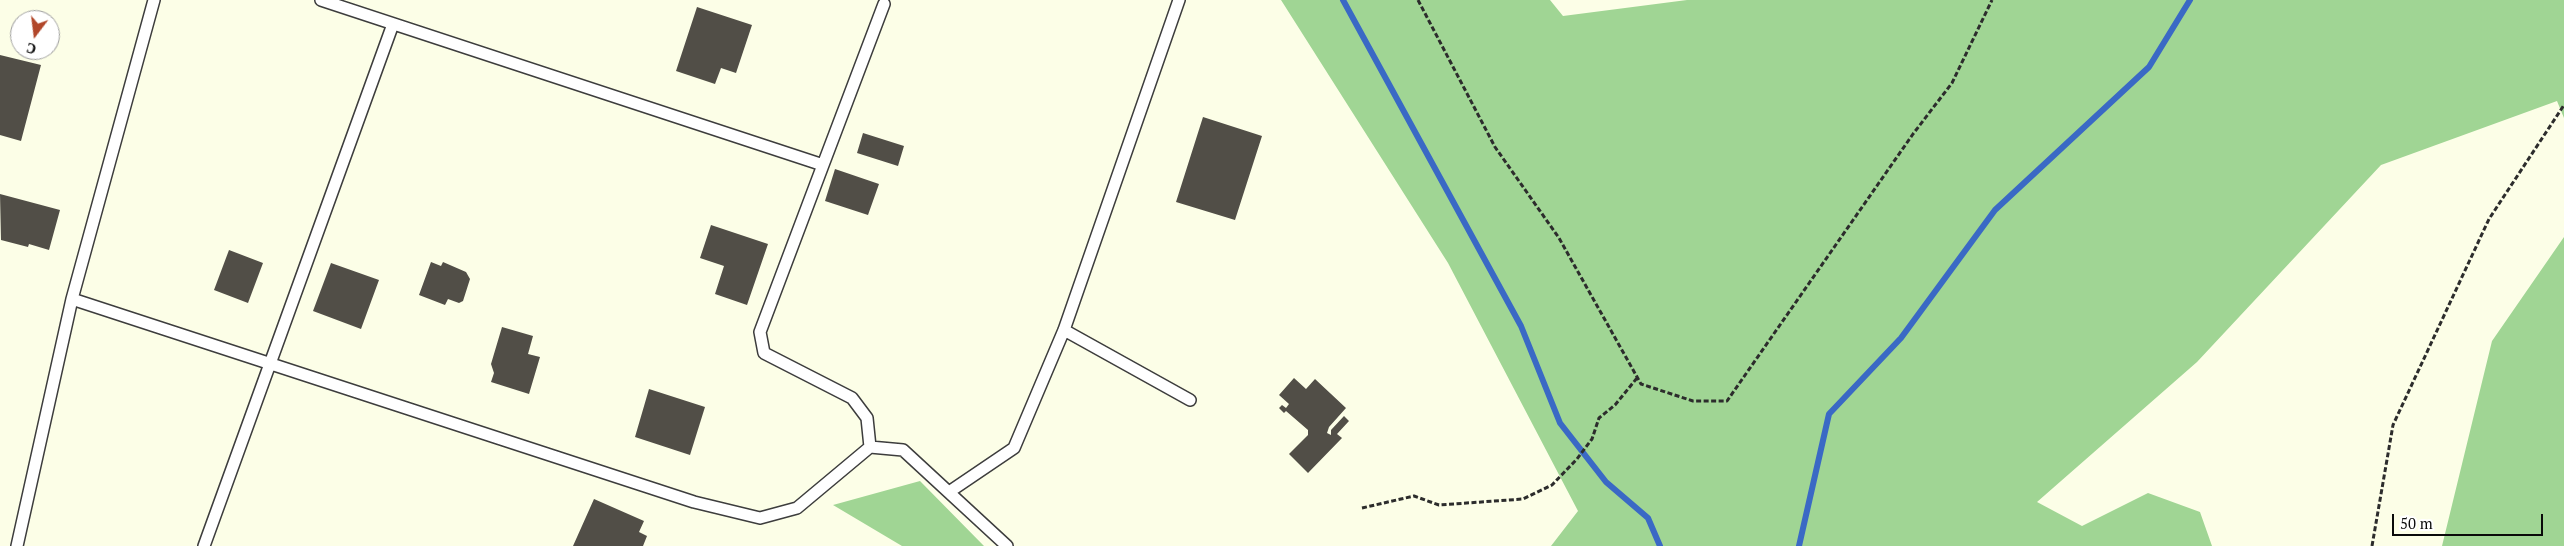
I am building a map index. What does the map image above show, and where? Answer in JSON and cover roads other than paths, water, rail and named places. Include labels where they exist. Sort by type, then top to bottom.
[{"type":"lane","points":[[17,546],[72,299],[154,0]]},
{"type":"lane","points":[[321,0],[823,165]]},
{"type":"lane","points":[[948,492],[1014,448],[1064,330],[1179,0]]},
{"type":"lane","points":[[870,447],[867,418],[852,398],[764,353],[760,332],[884,4]]},
{"type":"lane","points":[[204,546],[393,24]]},
{"type":"lane","points":[[72,299],[694,502],[760,518],[797,508],[870,447],[903,450],[1007,546]]},
{"type":"lane","points":[[1064,330],[1190,400]]},
{"type":"waterway","points":[[1343,0],[1521,326],[1560,423],[1606,482],[1648,518],[1660,546]]},
{"type":"waterway","points":[[1799,546],[1829,414],[1901,338],[1995,210],[2149,67],[2190,0]]}]
